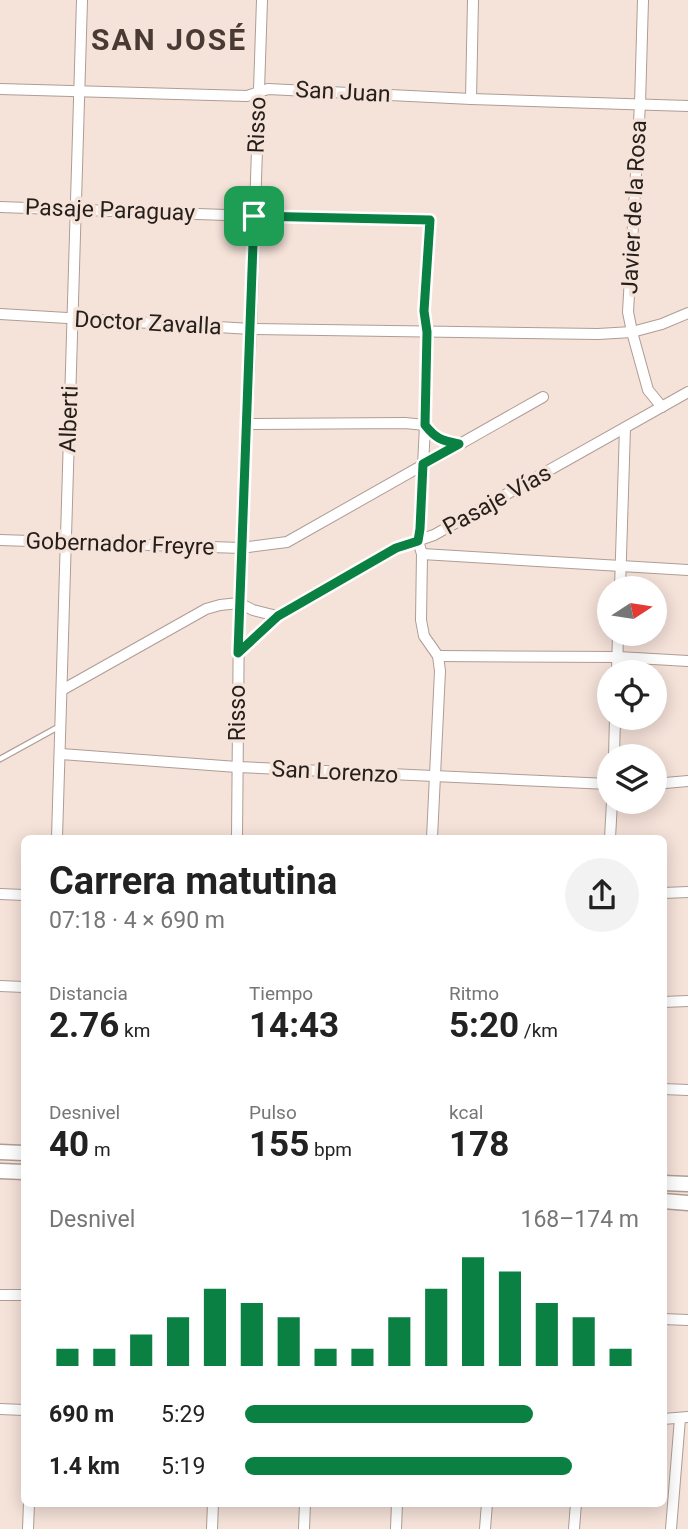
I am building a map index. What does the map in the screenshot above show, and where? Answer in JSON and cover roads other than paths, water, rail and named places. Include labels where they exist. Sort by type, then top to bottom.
[{"type":"main road","points":[[0,1152],[21,1153]]},
{"type":"main road","points":[[0,1171],[21,1172]]},
{"type":"main road","points":[[667,1183],[688,1184]]},
{"type":"main road","points":[[667,1201],[688,1203]]},
{"type":"street","name":"Alberti","points":[[57,835],[82,0]]},
{"type":"street","name":"Risso","points":[[237,835],[239,603],[262,0]]},
{"type":"street","points":[[471,99],[473,0]]},
{"type":"street","name":"Javier de la Rosa","points":[[643,0],[628,312],[648,390],[662,407]]},
{"type":"street","name":"San Juan","points":[[0,89],[247,96],[268,89],[688,106]]},
{"type":"street","name":"Pasaje Paraguay","points":[[0,206],[430,220],[424,311],[427,332]]},
{"type":"street","points":[[632,332],[688,313]]},
{"type":"street","name":"Doctor Zavalla","points":[[0,314],[251,329],[598,334],[632,332]]},
{"type":"street","points":[[427,332],[418,541],[422,554],[421,620],[424,636],[438,656],[440,671],[432,835]]},
{"type":"street","name":"Pasaje Vías","points":[[238,653],[278,616],[396,548],[434,535],[688,391]]},
{"type":"street","points":[[241,548],[287,542],[544,397]]},
{"type":"street","points":[[247,424],[405,423],[425,425],[435,437],[459,444]]},
{"type":"street","points":[[620,576],[625,428]]},
{"type":"street","name":"Gobernador Freyre","points":[[0,540],[241,548]]},
{"type":"street","points":[[422,554],[688,569]]},
{"type":"street","points":[[62,690],[206,609],[239,603],[253,610],[278,616]]},
{"type":"street","points":[[618,646],[618,660]]},
{"type":"street","points":[[438,656],[618,657],[688,661]]},
{"type":"street","name":"San Lorenzo","points":[[61,754],[237,767],[597,784]]},
{"type":"street","points":[[667,783],[688,781]]},
{"type":"street","points":[[610,835],[611,814]]},
{"type":"street","points":[[667,894],[688,892]]},
{"type":"street","points":[[0,894],[21,895]]},
{"type":"street","points":[[0,986],[21,987]]},
{"type":"street","points":[[667,1002],[688,1001]]},
{"type":"street","points":[[667,1089],[688,1090]]},
{"type":"street","points":[[0,1295],[21,1296]]},
{"type":"street","points":[[667,1319],[688,1320]]},
{"type":"street","points":[[0,1409],[21,1409]]},
{"type":"street","points":[[671,1529],[684,1417]]},
{"type":"street","points":[[28,1529],[29,1507]]},
{"type":"street","points":[[212,1529],[213,1507]]},
{"type":"street","points":[[304,1529],[305,1507]]},
{"type":"street","points":[[396,1529],[397,1507]]},
{"type":"street","points":[[485,1529],[486,1507]]},
{"type":"street","points":[[574,1529],[576,1507]]},
{"type":"lane","points":[[0,759],[61,725]]},
{"type":"district","name":"SAN JOSÉ","points":[[169,39]]}]
